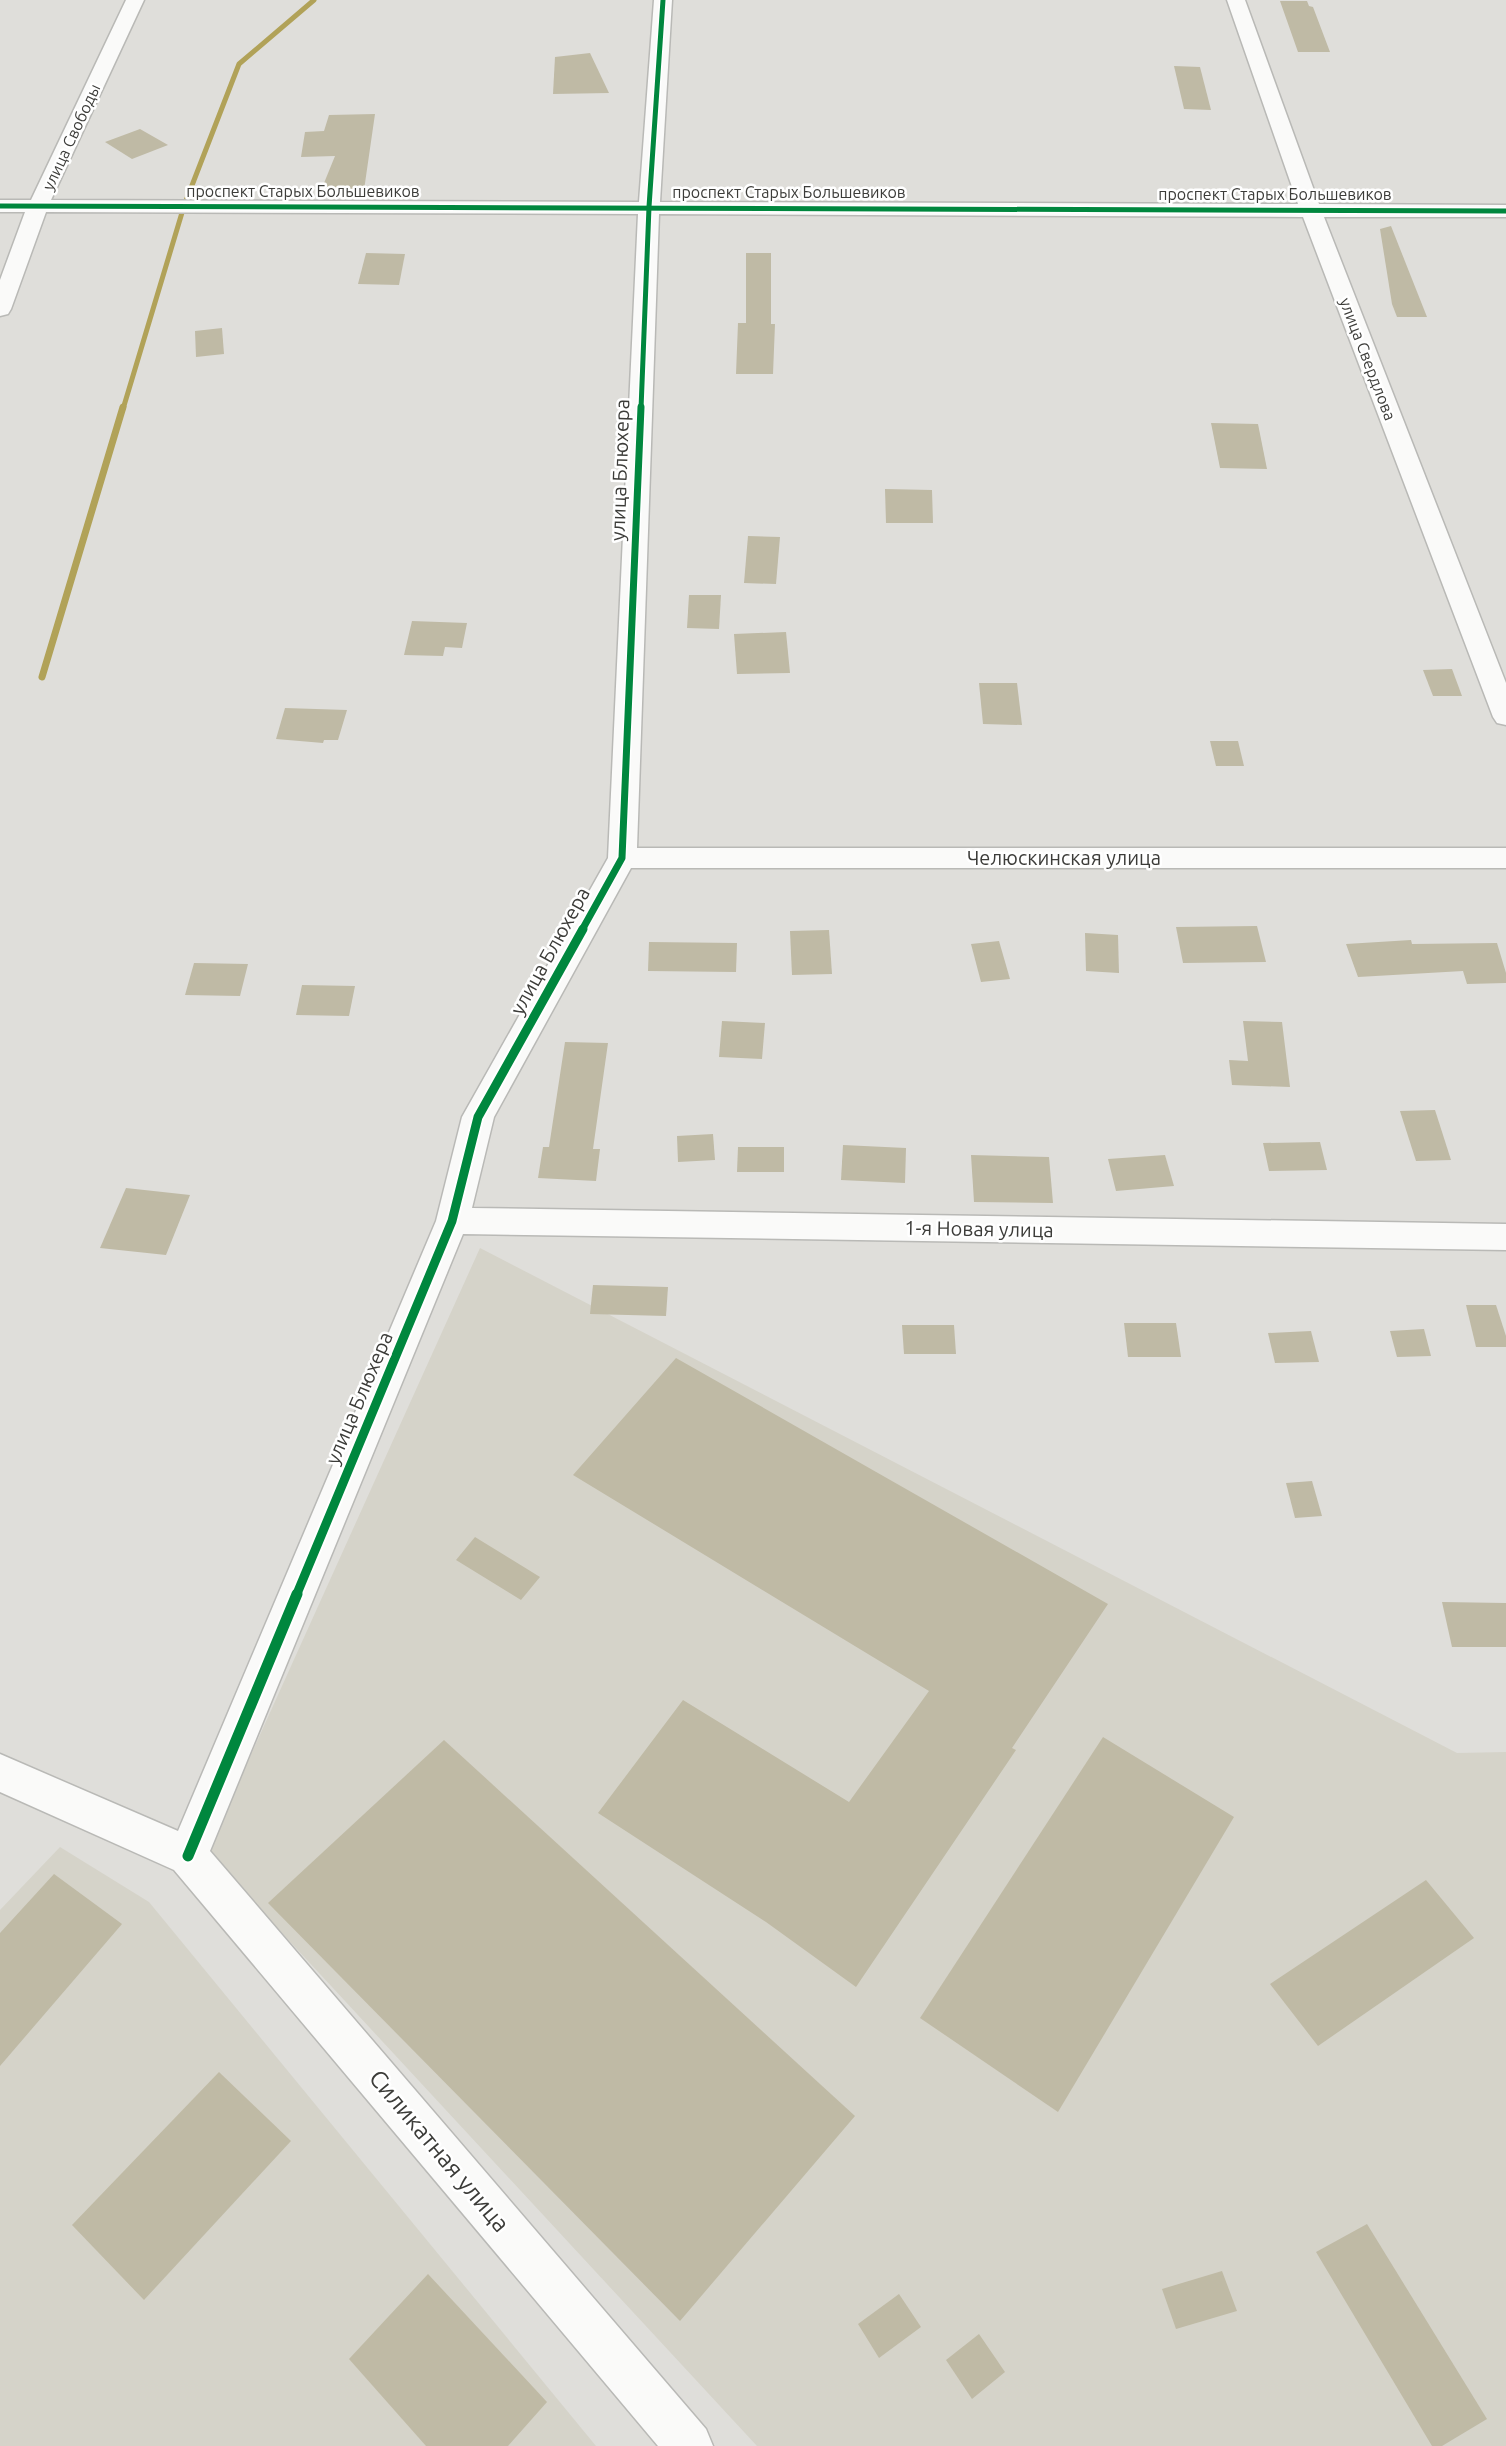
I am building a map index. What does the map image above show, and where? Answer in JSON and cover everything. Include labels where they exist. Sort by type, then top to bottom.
[{"type":"street","name":"улица Свободы","points":[[0,309],[38,206],[135,0]]},
{"type":"street","name":"улица Блюхера","points":[[188,1856],[452,1221],[478,1116],[622,858],[649,207],[663,0]]},
{"type":"street","name":"улица Свердлова","points":[[1236,0],[1310,208],[1506,717]]},
{"type":"street","name":"проспект Старых Большевиков","points":[[0,206],[1310,208],[1506,211]]},
{"type":"street","name":"Челюскинская улица","points":[[622,858],[1506,858]]},
{"type":"street","name":"1-я Новая улица","points":[[452,1221],[1506,1237]]},
{"type":"street","points":[[0,1773],[188,1856]]},
{"type":"street","name":"Силикатная улица","points":[[188,1856],[689,2446]]},
{"type":"shaded area","points":[[480,1248],[1457,1753],[1506,1752],[1506,2446],[757,2446],[207,1852]]},
{"type":"shaded area","points":[[60,1847],[149,1902],[596,2446],[0,2446],[0,1910]]},
{"type":"building","points":[[1280,1],[1307,1],[1309,6],[1313,7],[1330,52],[1298,52]]},
{"type":"building","points":[[590,53],[609,93],[553,94],[555,57]]},
{"type":"building","points":[[1174,66],[1200,67],[1211,110],[1184,109]]},
{"type":"building","points":[[375,114],[364,190],[322,188],[335,156],[301,157],[305,132],[324,131],[329,115]]},
{"type":"building","points":[[140,129],[168,145],[132,159],[105,142]]},
{"type":"building","points":[[1391,226],[1427,317],[1397,317],[1392,304],[1380,229]]},
{"type":"building","points":[[366,253],[405,254],[399,285],[358,284]]},
{"type":"building","points":[[746,253],[771,253],[771,324],[775,324],[773,374],[736,374],[738,323],[746,323]]},
{"type":"building","points":[[222,328],[224,354],[196,357],[195,331]]},
{"type":"building","points":[[1211,423],[1258,424],[1267,469],[1220,468]]},
{"type":"building","points":[[885,489],[932,490],[933,523],[886,523]]},
{"type":"building","points":[[748,536],[780,537],[776,584],[744,583]]},
{"type":"building","points":[[689,595],[721,595],[719,629],[687,628]]},
{"type":"building","points":[[412,621],[467,623],[462,648],[445,647],[443,656],[404,655]]},
{"type":"building","points":[[786,632],[790,673],[737,674],[734,634]]},
{"type":"building","points":[[1452,669],[1462,696],[1433,696],[1423,670]]},
{"type":"building","points":[[979,683],[1017,683],[1022,725],[983,724]]},
{"type":"building","points":[[285,708],[347,710],[338,740],[324,740],[323,743],[276,739]]},
{"type":"building","points":[[1210,741],[1238,741],[1244,766],[1216,766]]},
{"type":"building","points":[[1257,926],[1266,962],[1183,963],[1176,927]]},
{"type":"building","points":[[829,930],[832,974],[792,975],[790,931]]},
{"type":"building","points":[[1085,933],[1118,935],[1119,973],[1086,971]]},
{"type":"building","points":[[1411,940],[1412,944],[1497,943],[1506,973],[1506,983],[1467,984],[1463,971],[1358,977],[1346,944]]},
{"type":"building","points":[[999,941],[1010,979],[981,982],[971,944]]},
{"type":"building","points":[[649,942],[737,943],[736,972],[648,971]]},
{"type":"building","points":[[194,963],[248,964],[240,996],[185,995]]},
{"type":"building","points":[[302,985],[355,986],[349,1016],[296,1015]]},
{"type":"building","points":[[722,1021],[765,1023],[762,1059],[719,1057]]},
{"type":"building","points":[[1243,1021],[1282,1022],[1290,1087],[1232,1085],[1229,1060],[1248,1061]]},
{"type":"building","points":[[565,1042],[608,1043],[593,1149],[600,1149],[596,1181],[538,1178],[543,1147],[549,1147]]},
{"type":"building","points":[[1435,1110],[1451,1160],[1416,1161],[1400,1111]]},
{"type":"building","points":[[713,1134],[715,1160],[678,1162],[677,1136]]},
{"type":"building","points":[[1320,1142],[1327,1170],[1269,1171],[1263,1143]]},
{"type":"building","points":[[843,1145],[906,1148],[905,1183],[841,1180]]},
{"type":"building","points":[[738,1147],[784,1147],[784,1172],[737,1172]]},
{"type":"building","points":[[971,1155],[1049,1157],[1053,1203],[974,1202]]},
{"type":"building","points":[[1165,1155],[1174,1186],[1116,1191],[1108,1159]]},
{"type":"building","points":[[126,1188],[190,1195],[166,1255],[100,1248]]},
{"type":"building","points":[[593,1285],[668,1287],[666,1316],[590,1314]]},
{"type":"building","points":[[1466,1305],[1496,1305],[1506,1336],[1506,1347],[1476,1347]]},
{"type":"building","points":[[1124,1323],[1176,1323],[1181,1357],[1128,1357]]},
{"type":"building","points":[[902,1325],[954,1325],[956,1354],[904,1354]]},
{"type":"building","points":[[1424,1329],[1431,1356],[1397,1357],[1390,1331]]},
{"type":"building","points":[[1311,1331],[1319,1362],[1275,1363],[1268,1333]]},
{"type":"building","points":[[676,1358],[1108,1604],[1012,1748],[1016,1750],[856,1987],[766,1922],[598,1813],[683,1700],[849,1802],[929,1691],[573,1475]]},
{"type":"building","points":[[1312,1481],[1322,1516],[1295,1518],[1286,1483]]},
{"type":"building","points":[[475,1537],[540,1577],[521,1600],[456,1560]]},
{"type":"building","points":[[1442,1602],[1506,1603],[1506,1647],[1452,1647]]},
{"type":"building","points":[[1103,1737],[1234,1817],[1058,2112],[920,2018]]},
{"type":"building","points":[[444,1740],[855,2116],[680,2321],[268,1903]]},
{"type":"building","points":[[54,1874],[122,1924],[0,2066],[0,1933]]},
{"type":"building","points":[[1426,1880],[1474,1938],[1318,2046],[1270,1984]]},
{"type":"building","points":[[219,2072],[291,2141],[144,2300],[72,2225]]},
{"type":"building","points":[[1367,2224],[1487,2419],[1442,2446],[1432,2446],[1316,2252]]},
{"type":"building","points":[[1222,2271],[1237,2311],[1176,2329],[1162,2289]]},
{"type":"building","points":[[428,2274],[547,2402],[508,2446],[426,2446],[349,2359]]},
{"type":"building","points":[[899,2294],[921,2327],[879,2358],[858,2324]]},
{"type":"building","points":[[979,2334],[1005,2372],[972,2399],[946,2360]]},
{"type":"waterway","points":[[123,409],[184,206],[239,64],[314,0]]},
{"type":"waterway","points":[[42,677],[123,407]]},
{"type":"cycle path","points":[[188,1856],[452,1221],[478,1117],[622,858],[649,207],[663,0]]},
{"type":"cycle path","points":[[0,206],[1506,211]]}]
